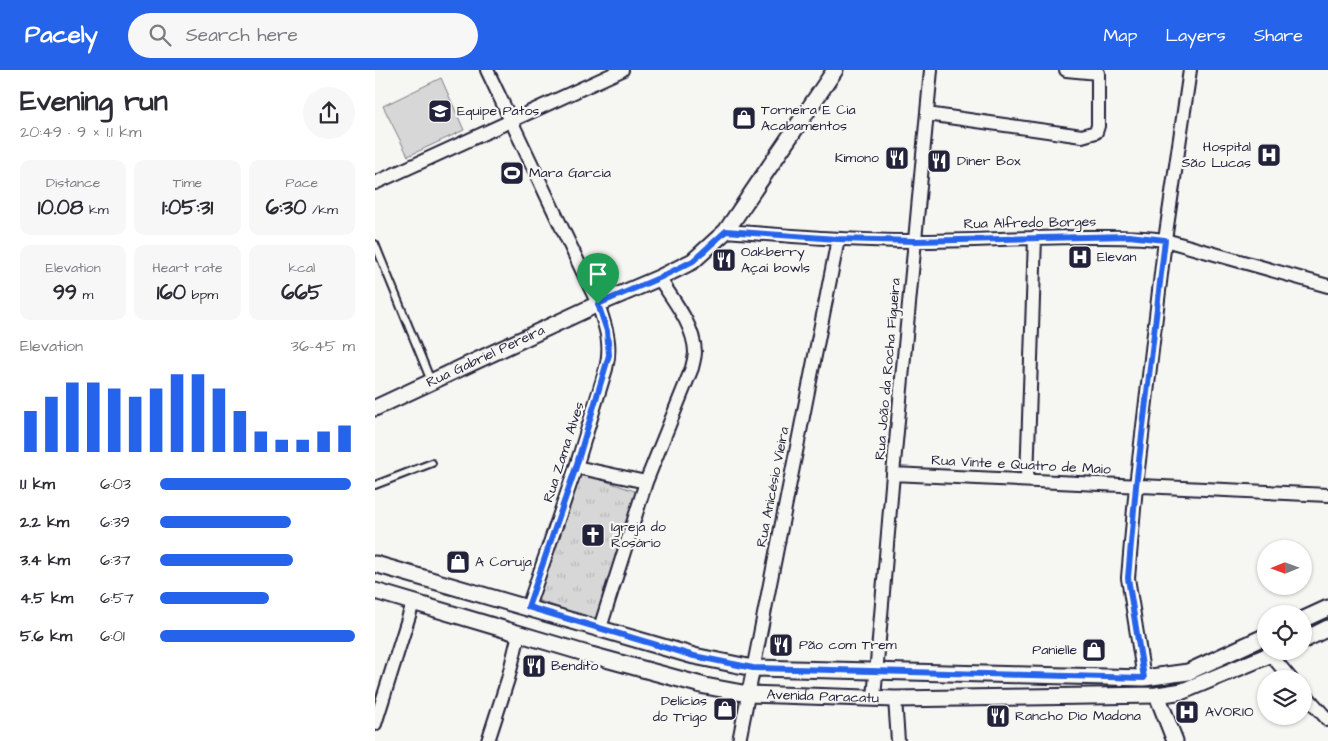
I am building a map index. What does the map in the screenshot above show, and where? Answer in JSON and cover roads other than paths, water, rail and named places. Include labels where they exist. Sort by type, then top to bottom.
[{"type":"street","name":"Rua Zama Alves","points":[[487,70],[598,304],[607,331],[609,355],[576,467],[528,607]]},
{"type":"street","points":[[375,183],[622,70]]},
{"type":"street","name":"Rua Gabriel Pereira","points":[[375,408],[693,261],[726,231],[835,70]]},
{"type":"street","name":"Rua João da Rocha Figueira","points":[[874,698],[931,70]]},
{"type":"street","points":[[927,114],[1081,136],[1096,132],[1098,126],[1098,72],[1066,70]]},
{"type":"street","points":[[1144,678],[1128,578],[1136,486],[1165,240],[1190,70]]},
{"type":"street","name":"Rua Alfredo Borges","points":[[726,231],[837,239],[915,241],[1129,236],[1165,240],[1328,286]]},
{"type":"street","points":[[1027,480],[1035,237]]},
{"type":"street","name":"Rua Anicésio Vieira","points":[[739,741],[837,239]]},
{"type":"street","points":[[600,628],[646,482],[692,368],[695,353],[681,312],[659,278]]},
{"type":"street","points":[[576,467],[646,482]]},
{"type":"street","name":"Rua Vinte e Quatro de Maio","points":[[893,474],[1328,495]]},
{"type":"street","name":"Avenida Paracatu","points":[[375,564],[694,656],[753,668],[1144,678],[1188,672],[1257,640]]},
{"type":"street","name":"Avenida Paracatu","points":[[375,590],[519,634],[705,686],[749,694],[874,698],[1157,696],[1183,690],[1258,660]]},
{"type":"street","points":[[375,724],[413,603]]},
{"type":"street","points":[[1312,615],[1328,608]]},
{"type":"street","points":[[1312,636],[1328,628]]},
{"type":"street","points":[[488,741],[509,680],[519,634]]},
{"type":"street","points":[[1157,696],[1175,741]]},
{"type":"street","points":[[895,698],[897,741]]},
{"type":"street","points":[[1312,702],[1328,720]]},
{"type":"lane","points":[[375,244],[431,381]]},
{"type":"lane","points":[[375,485],[432,463]]},
{"type":"place","name":"Equipe Patos","points":[[440,111]]},
{"type":"place","name":"Torneira E Cia Acabamentos","points":[[744,118]]},
{"type":"place","name":"Hospital São Lucas","points":[[1269,155]]},
{"type":"place","name":"Kimono","points":[[897,158]]},
{"type":"place","name":"Diner Box","points":[[939,161]]},
{"type":"place","name":"Mara Garcia","points":[[512,173]]},
{"type":"place","name":"Elevan","points":[[1080,257]]},
{"type":"place","name":"Oakberry Açaí bowls","points":[[724,260]]},
{"type":"place","name":"Igreja do Rosário","points":[[593,535]]},
{"type":"place","name":"A Coruja","points":[[458,562]]},
{"type":"place","name":"Pão com Trem","points":[[781,645]]},
{"type":"place","name":"Panielle","points":[[1094,650]]},
{"type":"place","name":"Bendito","points":[[534,666]]},
{"type":"place","name":"Delícias do Trigo","points":[[725,709]]},
{"type":"place","name":"AVORIO","points":[[1187,712]]},
{"type":"place","name":"Rancho Dio Madona","points":[[998,716]]}]
